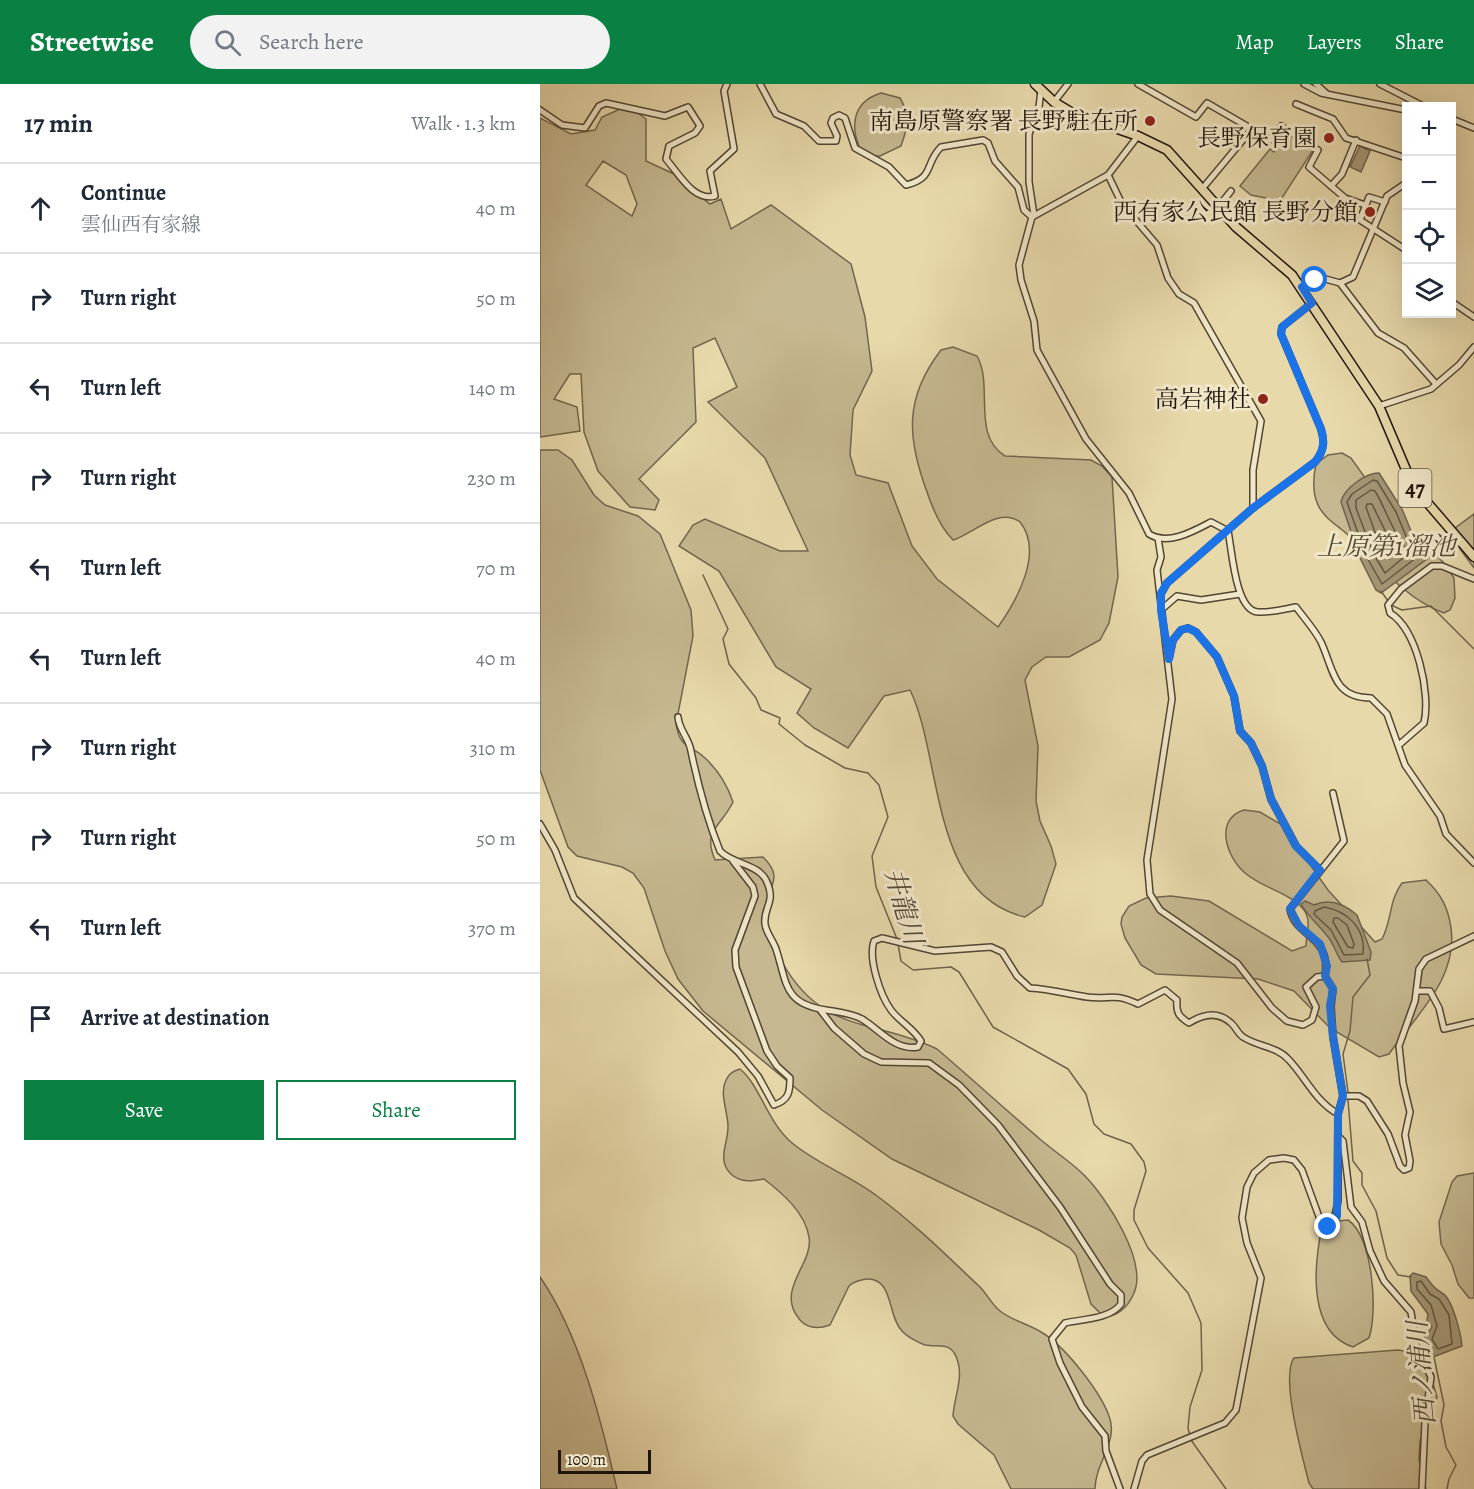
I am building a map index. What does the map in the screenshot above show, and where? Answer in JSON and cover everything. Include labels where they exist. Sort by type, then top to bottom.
[{"type":"main road","name":"47","points":[[1038,87],[1054,102],[1095,123],[1138,136],[1167,150],[1218,207],[1302,287],[1379,406],[1413,486],[1474,556]]},
{"type":"street","points":[[540,110],[562,124],[585,128],[598,106],[606,103],[665,116],[688,107],[700,126],[695,133],[669,146],[666,159],[697,195],[710,197],[716,196],[710,171],[734,149],[724,91],[727,84]]},
{"type":"street","points":[[760,84],[776,114],[804,126],[819,141],[836,141],[837,136],[831,123],[833,118],[839,115],[845,118],[855,148],[889,167],[906,185],[918,182],[927,175],[941,147],[983,140],[988,143],[995,161],[1018,187],[1024,210],[1033,216]]},
{"type":"street","points":[[1054,102],[1068,84]]},
{"type":"street","points":[[1138,84],[1196,117],[1207,103],[1271,140],[1281,126],[1318,150],[1309,167],[1345,198],[1365,205]]},
{"type":"street","points":[[1304,84],[1327,94],[1402,109]]},
{"type":"street","points":[[1316,84],[1327,94]]},
{"type":"street","points":[[1380,84],[1415,102]]},
{"type":"street","points":[[1038,87],[1039,107],[1029,134],[1029,182],[1033,216],[1019,265],[1021,280],[1034,321],[1037,350],[1086,439],[1129,493],[1149,534],[1158,538],[1187,534],[1211,522],[1228,531]]},
{"type":"street","points":[[1296,104],[1333,119],[1343,135],[1402,156]]},
{"type":"street","points":[[1456,121],[1474,128]]},
{"type":"street","points":[[1202,189],[1252,129]]},
{"type":"street","points":[[1033,216],[1108,175],[1138,136]]},
{"type":"street","points":[[1331,186],[1342,174],[1356,140]]},
{"type":"street","points":[[1108,175],[1122,204],[1157,245],[1168,278],[1179,294],[1194,303],[1261,421],[1253,470],[1253,508]]},
{"type":"street","points":[[1340,283],[1353,277],[1357,272],[1385,202],[1391,192],[1402,186]]},
{"type":"street","points":[[1218,207],[1231,191]]},
{"type":"street","points":[[1385,202],[1371,196],[1359,219],[1402,247]]},
{"type":"street","points":[[1302,287],[1322,278],[1340,283],[1378,333],[1404,348],[1436,384]]},
{"type":"street","points":[[1161,593],[1167,583],[1253,508],[1315,462],[1324,448],[1321,429],[1281,334],[1282,327],[1288,320],[1312,303]]},
{"type":"street","points":[[1456,305],[1474,317]]},
{"type":"street","points":[[1379,406],[1431,389],[1459,365],[1474,347]]},
{"type":"street","points":[[1228,531],[1235,579],[1240,594],[1249,608],[1256,612],[1296,608],[1320,639],[1333,674],[1346,693],[1356,698],[1371,698],[1387,714],[1406,765],[1440,816],[1446,834],[1474,863]]},
{"type":"street","points":[[1158,538],[1161,557],[1157,570],[1172,699],[1147,860],[1150,894],[1160,910],[1238,963],[1272,1008],[1296,1025],[1308,1023],[1316,1015],[1315,1003],[1308,995],[1306,987],[1317,977],[1325,976]]},
{"type":"street","points":[[1400,744],[1424,723],[1423,672],[1401,623],[1389,613],[1390,604],[1401,589],[1432,566],[1442,566],[1474,579]]},
{"type":"street","points":[[1161,610],[1177,596],[1201,600],[1240,594]]},
{"type":"street","points":[[1169,659],[1173,640],[1181,630],[1188,628],[1196,632],[1217,657],[1234,696],[1240,731],[1251,743],[1262,766],[1271,799],[1296,846],[1320,870]]},
{"type":"street","points":[[678,717],[681,730],[691,750],[695,776],[720,851],[732,860],[764,876],[771,895],[765,926],[776,949],[786,987],[793,996],[828,1016],[834,1028],[864,1054],[881,1062],[929,1063],[959,1085],[998,1125],[1060,1207],[1110,1284],[1121,1295],[1121,1304],[1116,1310],[1109,1314],[1065,1323],[1052,1339],[1060,1363],[1082,1407],[1105,1436],[1106,1451],[1120,1489]]},
{"type":"street","points":[[1134,1489],[1142,1461],[1147,1455],[1225,1423],[1236,1410],[1261,1278],[1243,1231],[1242,1218],[1247,1187],[1254,1173],[1269,1160],[1284,1158],[1294,1160],[1302,1170],[1322,1225],[1333,1225],[1338,1201],[1338,1114],[1343,1096],[1330,1006],[1333,989],[1325,976],[1327,966],[1320,944],[1299,926],[1290,909],[1344,841],[1333,793]]},
{"type":"street","points":[[540,824],[555,850],[574,898],[738,1052],[758,1076],[774,1105],[786,1099],[790,1090],[790,1078],[777,1066],[767,1051],[736,967],[735,950],[755,896],[753,887],[732,860]]},
{"type":"street","points":[[1343,1096],[1359,1096],[1367,1101],[1388,1134],[1400,1166],[1404,1170],[1409,1168],[1410,1161],[1405,1135],[1410,1112],[1403,1083],[1399,1046],[1418,991],[1419,969],[1423,962],[1474,936]]},
{"type":"street","points":[[820,1010],[849,1014],[862,1019],[887,1039],[911,1048],[918,1047],[921,1041],[891,1010],[881,988],[873,955],[874,941],[882,938],[935,951],[991,947],[1002,952],[1017,976],[1030,988],[1054,989],[1089,997],[1120,996],[1138,1004],[1165,990],[1177,1000],[1176,1010],[1180,1017],[1189,1023],[1210,1014],[1226,1019],[1242,1036],[1284,1055],[1308,1088],[1327,1108],[1338,1114]]},
{"type":"street","points":[[1418,991],[1430,991],[1434,996],[1444,1029],[1474,1022]]},
{"type":"street","points":[[1338,1136],[1343,1141],[1351,1207],[1362,1222],[1370,1251],[1384,1281],[1411,1312],[1416,1345],[1431,1377],[1425,1422],[1422,1489]]},
{"type":"shaded area","points":[[881,93],[900,98],[907,116],[905,133],[901,146],[880,156],[864,156],[856,137],[855,119],[863,104]]},
{"type":"shaded area","points":[[620,109],[638,113],[646,119],[646,161],[674,174],[710,204],[721,199],[731,229],[771,205],[851,264],[865,317],[872,371],[853,410],[850,455],[856,475],[888,483],[912,546],[937,579],[998,627],[1020,590],[1025,576],[1029,561],[1027,534],[1020,522],[1003,517],[953,540],[944,530],[934,512],[920,472],[913,436],[913,419],[920,385],[941,350],[953,347],[977,356],[984,381],[986,423],[989,436],[995,447],[1005,456],[1091,460],[1102,466],[1112,477],[1118,577],[1109,623],[1100,640],[1069,657],[1046,657],[1032,667],[1025,680],[1038,746],[1036,801],[1040,821],[1056,864],[1042,905],[1025,917],[994,904],[971,882],[955,853],[944,821],[920,718],[910,690],[884,696],[848,748],[814,728],[797,713],[811,689],[776,667],[719,571],[679,546],[693,525],[705,519],[780,551],[808,551],[765,458],[708,402],[737,387],[715,338],[693,348],[696,422],[639,479],[659,500],[655,510],[630,507],[598,471],[584,432],[581,374],[570,374],[554,399],[577,407],[580,431],[540,437],[540,118],[571,134],[595,130],[602,117]],"holes":[[[603,161],[626,175],[637,204],[632,216],[586,185]]]},
{"type":"shaded area","points":[[1288,134],[1313,150],[1280,201],[1251,195],[1240,186],[1270,149],[1274,152]]},
{"type":"shaded area","points":[[540,450],[558,450],[572,460],[594,495],[605,505],[638,516],[660,534],[691,610],[693,636],[676,724],[678,732],[686,745],[705,758],[714,768],[733,802],[712,835],[711,842],[715,860],[763,857],[770,865],[774,878],[765,915],[769,934],[782,962],[798,985],[815,1002],[832,1013],[851,1021],[914,1039],[937,1049],[1084,1175],[1113,1214],[1130,1247],[1135,1264],[1137,1280],[1134,1293],[1129,1303],[1118,1313],[1104,1317],[1091,1304],[1076,1255],[1070,1248],[1039,1230],[892,1159],[822,1110],[703,1011],[678,979],[665,951],[644,888],[633,873],[622,867],[577,856],[568,847],[540,770]]},
{"type":"shaded area","points":[[1342,453],[1351,458],[1388,510],[1443,562],[1454,578],[1455,598],[1450,610],[1444,613],[1416,599],[1380,568],[1321,510],[1314,490],[1316,464],[1328,455]]},
{"type":"shaded area","points":[[1474,514],[1474,568],[1460,549],[1455,528]]},
{"type":"shaded area","points":[[1244,810],[1260,812],[1282,825],[1328,890],[1375,942],[1382,939],[1395,896],[1402,883],[1426,880],[1440,896],[1446,907],[1451,928],[1448,964],[1433,996],[1389,1054],[1379,1057],[1330,1028],[1294,991],[1258,979],[1156,974],[1141,965],[1125,938],[1121,924],[1122,917],[1129,906],[1146,898],[1171,896],[1209,901],[1292,951],[1306,946],[1308,923],[1304,910],[1291,899],[1245,873],[1238,866],[1228,848],[1226,830],[1229,821]]},
{"type":"shaded area","points":[[740,1069],[753,1084],[776,1125],[792,1143],[891,1206],[980,1287],[997,1309],[1050,1338],[1070,1358],[1098,1394],[1111,1425],[1109,1443],[1096,1479],[1095,1489],[1011,1489],[994,1455],[958,1424],[953,1416],[959,1368],[952,1350],[944,1346],[925,1345],[904,1333],[897,1324],[886,1291],[875,1280],[861,1280],[849,1286],[830,1325],[814,1327],[800,1320],[793,1309],[791,1298],[809,1247],[809,1237],[803,1219],[785,1197],[764,1179],[752,1181],[740,1179],[727,1170],[725,1164],[724,1152],[728,1121],[723,1091],[730,1074]]},
{"type":"shaded area","points":[[1474,1173],[1474,1298],[1469,1298],[1458,1284],[1452,1265],[1441,1244],[1439,1222],[1452,1182],[1457,1176]]},
{"type":"shaded area","points":[[1348,1220],[1363,1242],[1368,1258],[1373,1293],[1372,1326],[1369,1338],[1353,1347],[1338,1339],[1328,1327],[1317,1296],[1316,1278],[1322,1227],[1328,1222]]},
{"type":"shaded area","points":[[540,1277],[567,1325],[578,1351],[604,1435],[617,1489],[540,1489]]},
{"type":"shaded area","points":[[1398,1350],[1416,1353],[1421,1359],[1429,1370],[1437,1397],[1420,1441],[1419,1460],[1426,1489],[1313,1489],[1309,1483],[1302,1456],[1291,1400],[1290,1368],[1294,1358]]},
{"type":"water","points":[[1360,146],[1370,151],[1361,172],[1350,167]]},
{"type":"water","name":"上原第1溜池","points":[[1379,473],[1402,509],[1414,538],[1435,553],[1381,593],[1376,590],[1360,558],[1341,502],[1346,492],[1356,482]]},
{"type":"water","points":[[1305,901],[1314,905],[1326,902],[1337,903],[1357,915],[1371,952],[1370,960],[1342,962],[1330,940],[1301,904]]},
{"type":"water","points":[[1413,1273],[1426,1277],[1450,1302],[1462,1346],[1433,1357],[1424,1338],[1432,1327],[1427,1320],[1428,1314],[1411,1291],[1410,1276]]},
{"type":"waterway","name":"井龍川","points":[[703,575],[728,629],[723,639],[729,664],[756,698],[761,710],[780,718],[779,724],[805,745],[845,768],[868,773],[879,785],[888,817],[872,856],[876,887],[897,939]]},
{"type":"waterway","points":[[1381,591],[1388,601]]},
{"type":"waterway","points":[[1391,605],[1402,610],[1431,606],[1474,649]]},
{"type":"waterway","name":"井龍川","points":[[898,944],[901,961],[913,970],[951,967],[959,972],[993,1027],[1068,1069],[1086,1094],[1094,1124],[1104,1134],[1131,1144],[1144,1162],[1146,1171],[1134,1210],[1134,1220],[1148,1248],[1188,1293],[1201,1323],[1202,1370],[1190,1407],[1188,1428],[1191,1440],[1226,1489]]},
{"type":"waterway","name":"西ノ浦川","points":[[1348,1092],[1343,1054],[1350,1031],[1353,997],[1370,975],[1367,959]]},
{"type":"waterway","name":"西ノ浦川","points":[[1348,1100],[1353,1161],[1362,1173],[1362,1185],[1376,1211],[1387,1258],[1398,1275],[1411,1277]]},
{"type":"waterway","name":"西ノ浦川","points":[[1434,1357],[1444,1405],[1441,1421],[1446,1447],[1456,1465],[1447,1489]]},
{"type":"place","name":"南島原警察署 長野駐在所","points":[[1150,121]]},
{"type":"place","name":"長野保育園","points":[[1329,138]]},
{"type":"place","name":"西有家公民館 長野分館","points":[[1370,212]]},
{"type":"place","name":"高岩神社","points":[[1263,399]]},
{"type":"route","points":[[1315,280],[1302,287],[1312,303],[1288,320],[1282,327],[1281,334],[1321,429],[1324,440],[1321,455],[1315,462],[1253,508],[1167,583],[1161,593],[1161,610],[1169,659],[1173,640],[1181,630],[1188,628],[1196,632],[1217,657],[1234,696],[1240,731],[1251,743],[1262,766],[1265,784],[1271,799],[1291,839],[1320,870],[1290,909],[1299,926],[1320,944],[1327,966],[1325,976],[1329,979],[1333,989],[1330,1006],[1338,1074],[1343,1096],[1338,1114],[1337,1216],[1333,1225],[1328,1227]]}]
